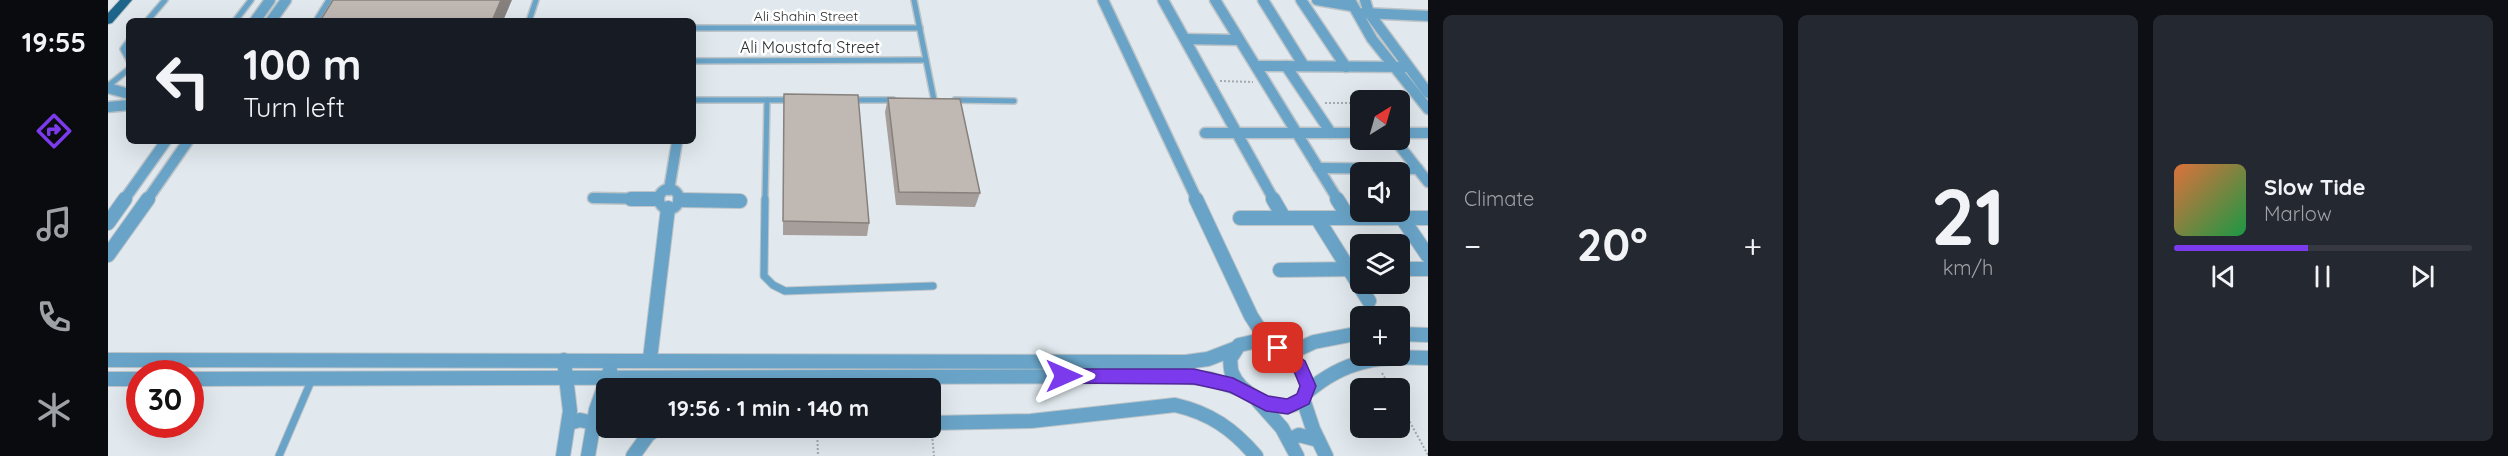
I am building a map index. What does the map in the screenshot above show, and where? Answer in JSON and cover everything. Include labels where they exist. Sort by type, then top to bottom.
[{"type":"main road","points":[[108,20],[126,0]]},
{"type":"street","points":[[257,18],[270,0]]},
{"type":"street","points":[[273,18],[286,0]]},
{"type":"street","points":[[1103,0],[1251,316],[1262,333],[1304,373],[1305,396],[1318,440],[1326,456]]},
{"type":"street","points":[[1163,0],[1284,218]]},
{"type":"street","points":[[1215,0],[1349,218]]},
{"type":"street","points":[[1263,0],[1304,66]]},
{"type":"street","points":[[1301,0],[1346,67]]},
{"type":"street","points":[[1317,0],[1428,16]]},
{"type":"street","points":[[1352,5],[1393,67],[1428,109]]},
{"type":"street","points":[[1367,6],[1407,67],[1424,82],[1428,93]]},
{"type":"street","points":[[1185,39],[1239,40]]},
{"type":"street","points":[[1256,66],[1407,67]]},
{"type":"street","points":[[1286,66],[1330,133]]},
{"type":"street","points":[[1405,81],[1424,82]]},
{"type":"street","points":[[108,87],[126,93]]},
{"type":"street","points":[[108,107],[126,105]]},
{"type":"street","points":[[1205,133],[1350,133]]},
{"type":"street","points":[[1410,133],[1428,133]]},
{"type":"street","points":[[108,223],[164,144]]},
{"type":"street","points":[[108,255],[186,144]]},
{"type":"street","points":[[669,190],[676,144]]},
{"type":"street","points":[[1403,150],[1428,182]]},
{"type":"street","points":[[1318,168],[1418,169]]},
{"type":"street","points":[[644,377],[648,360],[662,203],[660,194],[669,190],[679,194],[680,200]]},
{"type":"street","points":[[593,198],[662,203],[674,206],[680,200],[740,201]]},
{"type":"street","points":[[116,212],[138,212]]},
{"type":"street","points":[[1240,218],[1349,218]]},
{"type":"street","points":[[1317,218],[1350,262]]},
{"type":"street","points":[[1410,218],[1428,218]]},
{"type":"street","points":[[1405,222],[1428,256]]},
{"type":"street","points":[[1280,270],[1350,269]]},
{"type":"street","points":[[1410,269],[1428,269]]},
{"type":"street","points":[[1366,294],[1369,301]]},
{"type":"street","points":[[1410,334],[1428,335]]},
{"type":"street","points":[[108,360],[1198,360],[1234,349],[1247,342],[1257,342],[1283,351],[1350,335]]},
{"type":"street","points":[[1234,349],[1230,356],[1232,373],[1289,440],[1297,456]]},
{"type":"street","points":[[941,382],[1178,376],[1210,379],[1250,394],[1266,403],[1288,406],[1305,396],[1332,371],[1364,359],[1382,356],[1428,358]]},
{"type":"street","points":[[527,378],[531,359]]},
{"type":"street","points":[[563,456],[569,423],[569,399],[564,378],[564,360]]},
{"type":"street","points":[[588,456],[593,423],[612,360]]},
{"type":"street","points":[[1198,360],[1208,371],[1210,379]]},
{"type":"street","points":[[333,378],[341,361]]},
{"type":"street","points":[[204,379],[690,378]]},
{"type":"street","points":[[108,379],[126,379]]},
{"type":"street","points":[[941,423],[1050,420],[1175,405],[1196,410],[1218,420],[1238,435],[1256,456]]},
{"type":"street","points":[[569,423],[580,420],[593,423]]},
{"type":"street","points":[[1289,440],[1299,435],[1318,440]]},
{"type":"street","points":[[633,456],[646,438]]},
{"type":"lane","points":[[150,18],[165,0]]},
{"type":"lane","points":[[238,18],[251,0]]},
{"type":"lane","points":[[318,18],[329,0]]},
{"type":"lane","points":[[530,18],[536,0]]},
{"type":"lane","points":[[914,0],[934,100]]},
{"type":"lane","name":"Ali Shahin Street","points":[[696,28],[920,28]]},
{"type":"lane","name":"Ali Moustafa Street","points":[[696,61],[926,60]]},
{"type":"lane","points":[[108,87],[126,72]]},
{"type":"lane","points":[[696,100],[803,100]]},
{"type":"lane","points":[[767,100],[764,276],[768,281],[785,291],[933,286]]},
{"type":"lane","points":[[851,100],[898,100]]},
{"type":"lane","points":[[922,100],[1014,101]]},
{"type":"lane","points":[[279,456],[312,378]]},
{"type":"path","points":[[1209,81],[1265,82]]},
{"type":"path","points":[[1311,103],[1350,103]]},
{"type":"path","points":[[1410,422],[1428,455]]},
{"type":"path","points":[[817,438],[818,456]]},
{"type":"path","points":[[932,438],[934,456]]},
{"type":"path","points":[[1423,446],[1428,446]]},
{"type":"building","points":[[333,0],[501,0],[493,18],[322,18]]},
{"type":"building","points":[[784,94],[858,95],[869,223],[783,221]]},
{"type":"building","points":[[888,98],[960,99],[980,193],[899,192]]},
{"type":"route","points":[[1064,376],[1194,377],[1233,386],[1266,403],[1278,406],[1297,404],[1307,392],[1308,386],[1304,373],[1288,354],[1278,348]]}]
